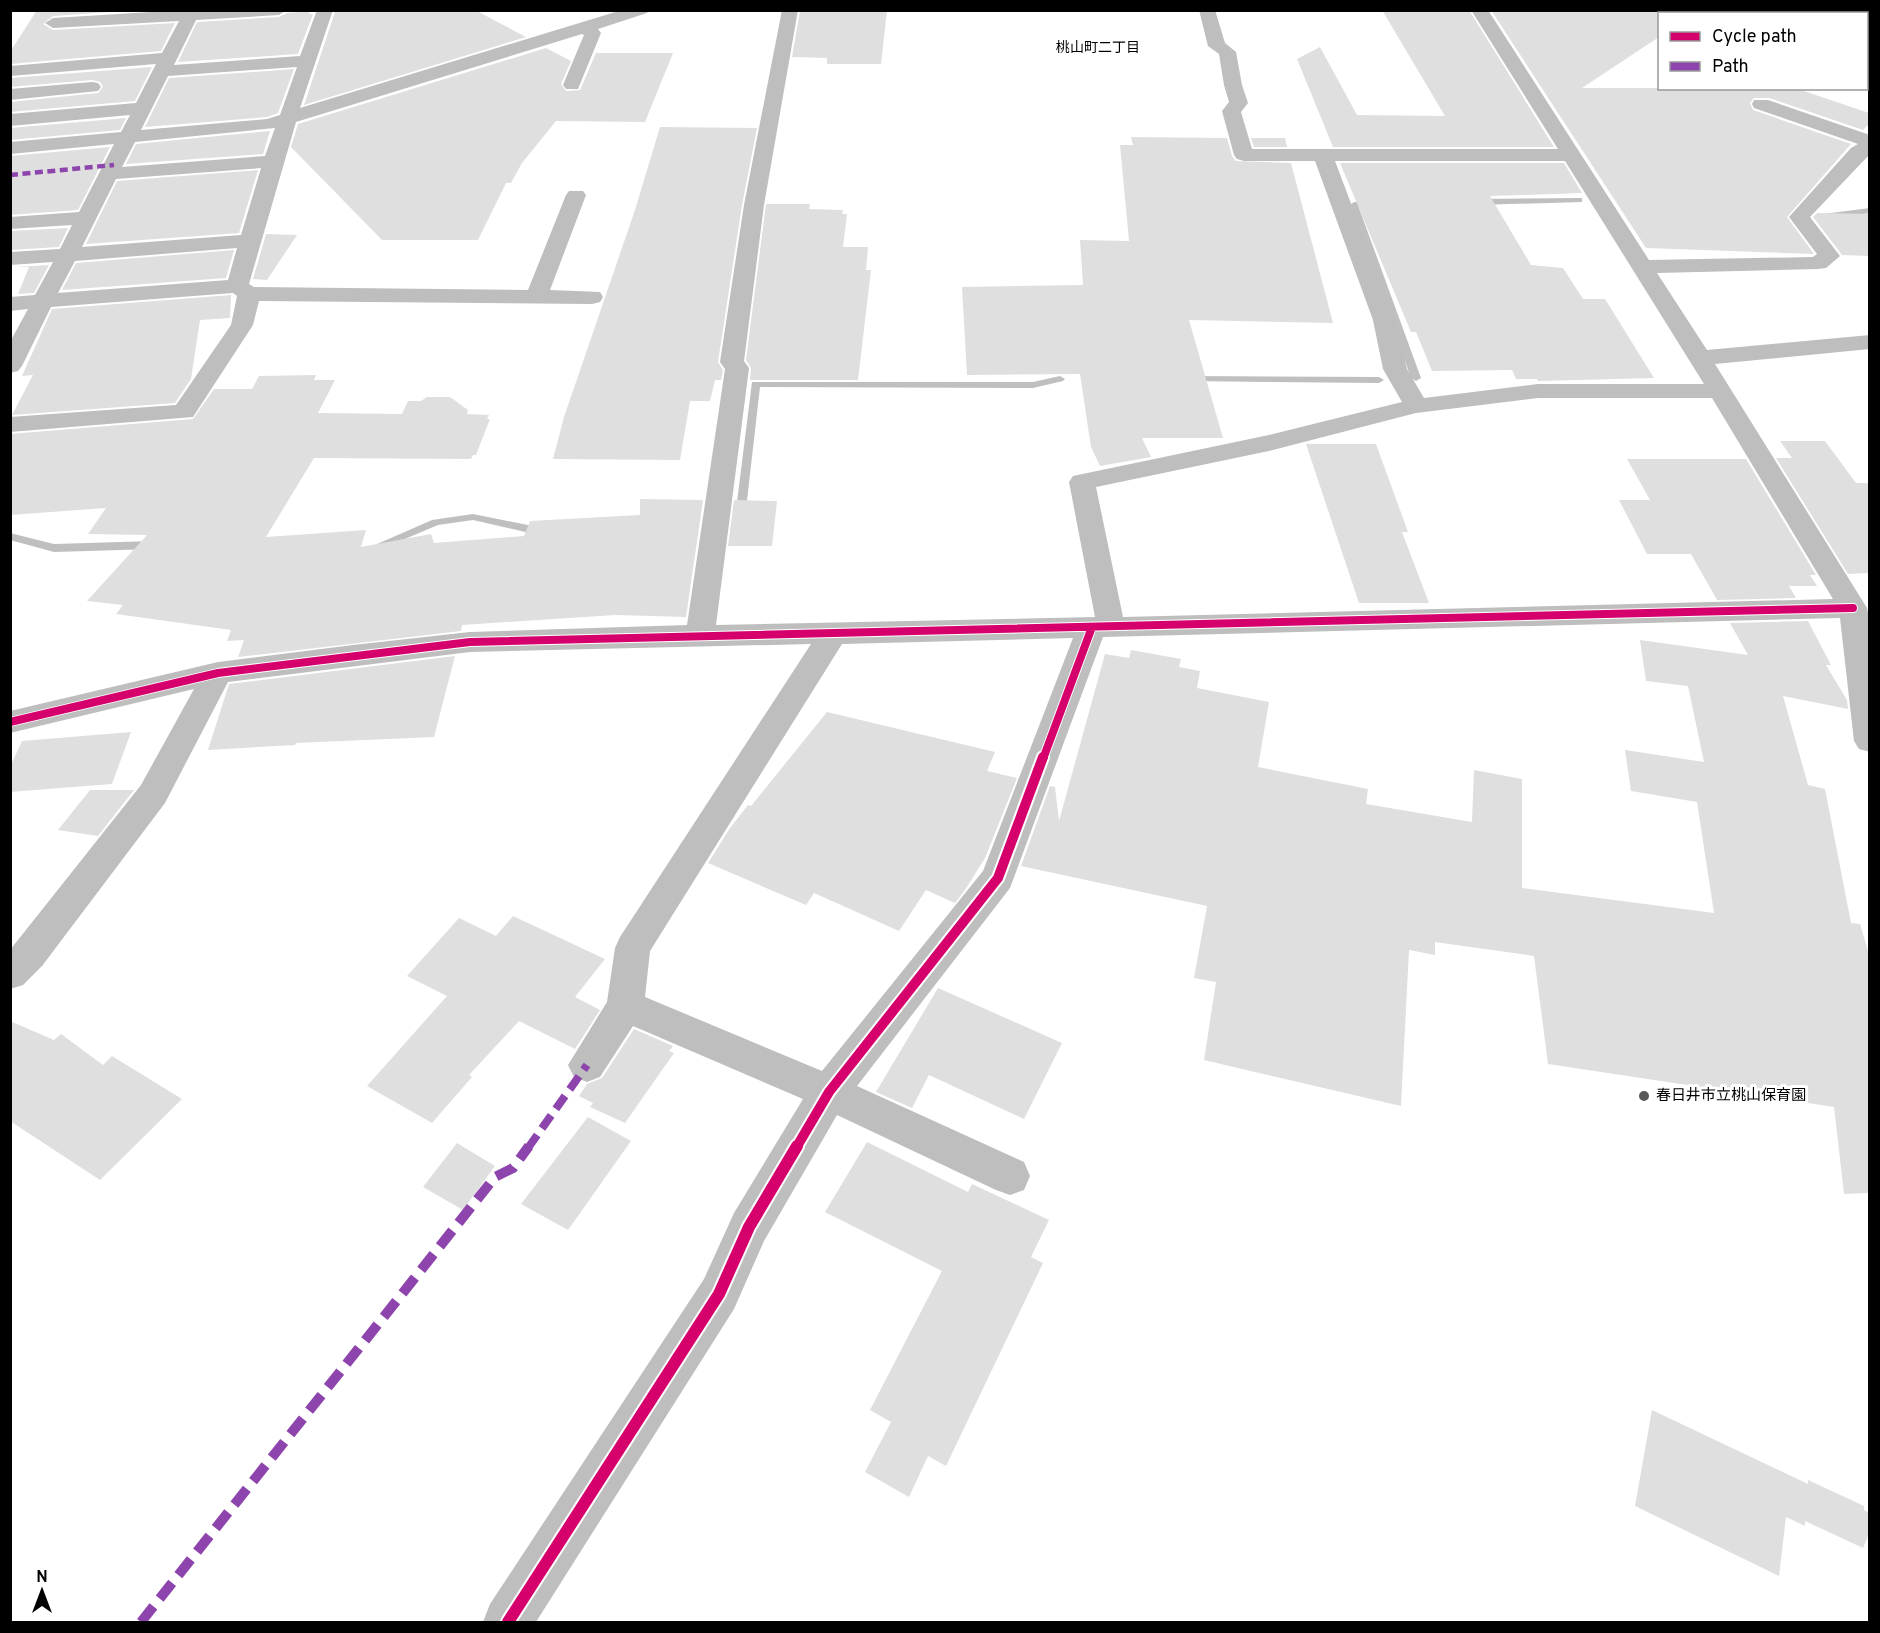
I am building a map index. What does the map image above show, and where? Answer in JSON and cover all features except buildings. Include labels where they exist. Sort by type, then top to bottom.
[{"type":"street","points":[[39,39],[58,17],[279,10]]},
{"type":"street","points":[[10,425],[184,412],[242,325],[243,290],[249,241],[286,119],[325,10]]},
{"type":"street","points":[[10,148],[269,124],[640,10]]},
{"type":"street","points":[[700,635],[737,368],[732,362],[754,205],[790,10]]},
{"type":"street","points":[[1207,10],[1217,46],[1227,52],[1233,77],[1233,92],[1239,103],[1231,111],[1244,155],[1572,155]]},
{"type":"street","points":[[1479,10],[1720,391],[1855,595],[1869,741]]},
{"type":"street","points":[[10,366],[192,13]]},
{"type":"street","points":[[572,84],[593,33],[584,28]]},
{"type":"street","points":[[158,38],[180,36]]},
{"type":"street","points":[[11,72],[26,55]]},
{"type":"street","points":[[11,72],[162,70],[307,61]]},
{"type":"street","points":[[134,84],[162,70]]},
{"type":"street","points":[[10,94],[112,86]]},
{"type":"street","points":[[1761,104],[1869,144]]},
{"type":"street","points":[[10,120],[143,108]]},
{"type":"street","points":[[1643,267],[1818,263],[1829,256],[1799,217],[1858,152],[1869,144]]},
{"type":"street","points":[[1323,155],[1384,320],[1395,369],[1416,406]]},
{"type":"street","points":[[110,174],[273,161]]},
{"type":"street","points":[[537,296],[576,195]]},
{"type":"street","points":[[10,223],[87,218]]},
{"type":"street","points":[[10,259],[249,241]]},
{"type":"street","points":[[10,304],[243,290],[592,297]]},
{"type":"street","points":[[1700,358],[1869,342]]},
{"type":"street","points":[[508,1623],[719,1294],[749,1227],[829,1092],[998,878],[1102,627],[1082,482],[1269,443],[1416,406],[1538,391],[1720,391]]},
{"type":"street","points":[[10,722],[218,673],[470,642],[1102,627],[1855,595]]},
{"type":"street","points":[[587,1065],[624,1006],[633,948],[833,634]]},
{"type":"street","points":[[10,974],[29,955],[153,794],[218,673]]},
{"type":"street","points":[[624,1006],[829,1092],[1010,1176]]},
{"type":"waterway","points":[[1476,202],[1579,200]]},
{"type":"waterway","points":[[1376,205],[1354,205],[1416,378]]},
{"type":"waterway","points":[[1823,217],[1870,210]]},
{"type":"waterway","points":[[740,518],[755,384],[1033,385],[1060,379]]},
{"type":"waterway","points":[[1188,379],[1379,380]]},
{"type":"waterway","points":[[374,548],[436,522],[473,517],[543,532]]},
{"type":"waterway","points":[[10,536],[54,548],[154,545]]},
{"type":"marked path","points":[[10,175],[114,165]]},
{"type":"marked path","points":[[141,1622],[495,1177],[513,1168],[587,1065]]},
{"type":"cycle path","points":[[10,722],[218,673],[470,642],[1853,608]]},
{"type":"cycle path","points":[[508,1622],[719,1294],[749,1227],[829,1092],[998,878],[1092,627]]},
{"type":"place","name":"春日井市立桃山保育園","points":[[1644,1096]]},
{"type":"district","name":"桃山町二丁目","points":[[1098,48]]}]
